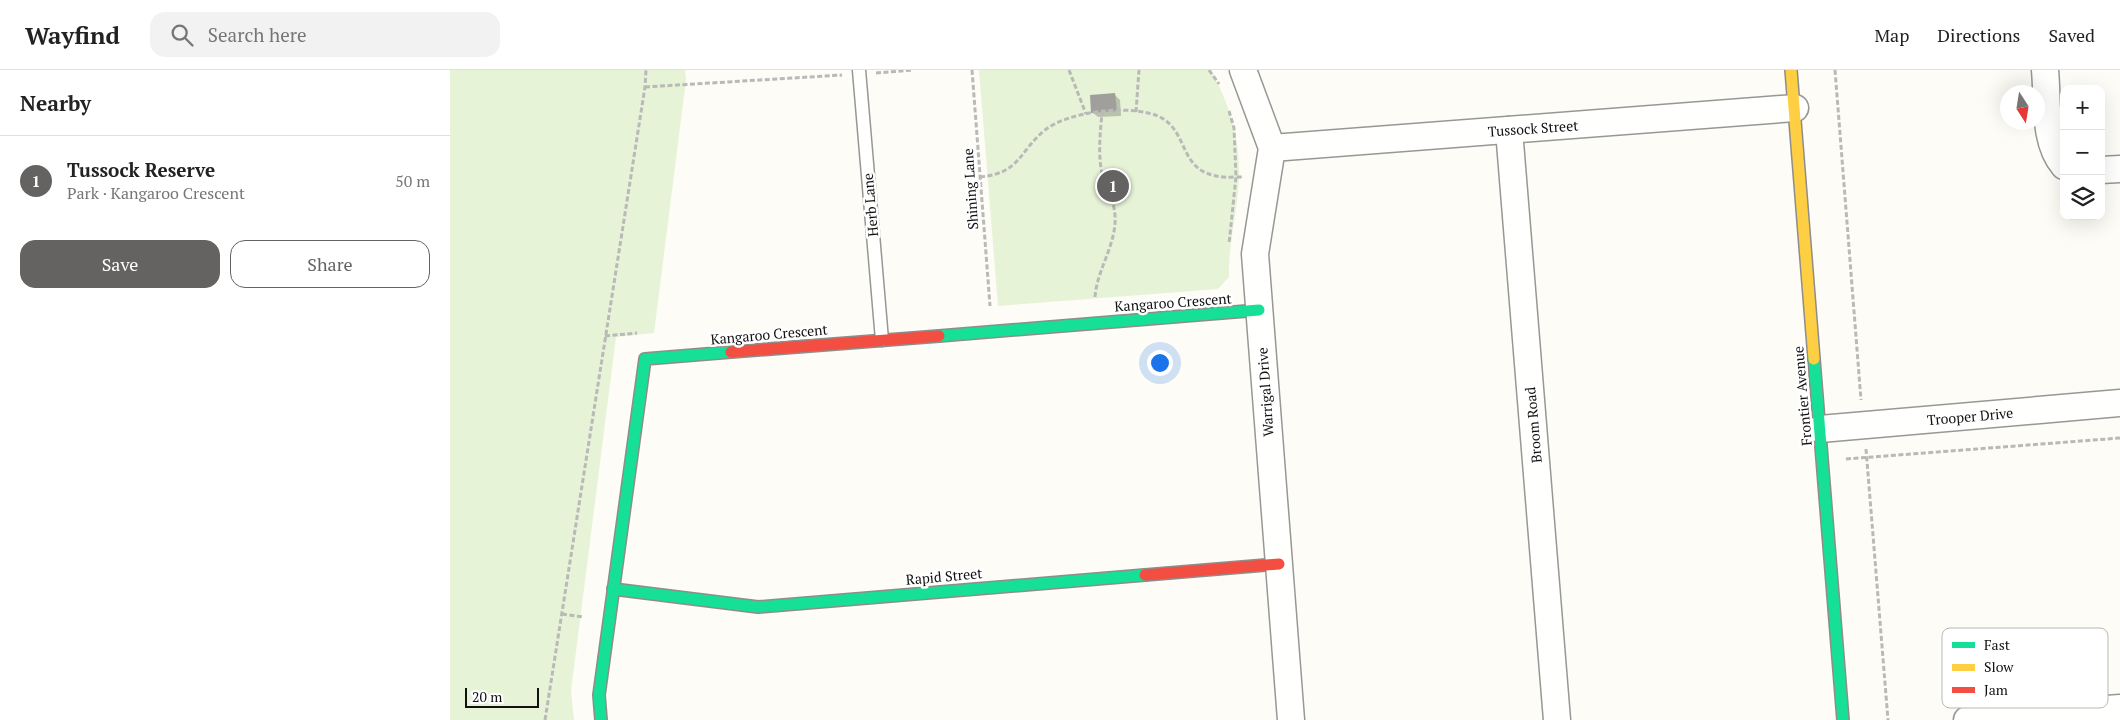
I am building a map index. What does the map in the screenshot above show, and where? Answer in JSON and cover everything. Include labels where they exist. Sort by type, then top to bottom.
[{"type":"street","name":"Warrigal Drive","points":[[1243,70],[1272,148],[1256,254],[1291,720]]},
{"type":"street","name":"Frontier Avenue","points":[[1792,70],[1843,720]]},
{"type":"street","points":[[2045,70],[2050,140],[2056,158],[2060,162]]},
{"type":"street","name":"Tussock Street","points":[[1272,148],[1795,108]]},
{"type":"street","name":"Broom Road","points":[[1509,130],[1557,720]]},
{"type":"street","points":[[2105,170],[2120,169]]},
{"type":"street","name":"Kangaroo Crescent","points":[[601,720],[599,695],[645,359],[1259,310]]},
{"type":"street","name":"Trooper Drive","points":[[1820,429],[2120,403]]},
{"type":"street","name":"Rapid Street","points":[[613,588],[758,607],[1279,564]]},
{"type":"street","points":[[1967,720],[2120,708]]},
{"type":"lane","name":"Herb Lane","points":[[859,72],[882,340]]},
{"type":"path","points":[[545,720],[645,87],[646,70]]},
{"type":"path","points":[[645,87],[913,70]]},
{"type":"path","name":"Shining Lane","points":[[972,70],[990,307]]},
{"type":"path","points":[[1069,70],[1086,114]]},
{"type":"path","points":[[1136,112],[1138,70]]},
{"type":"path","points":[[1835,70],[1888,720]]},
{"type":"path","points":[[1095,298],[1101,266],[1114,233],[1115,215],[1112,198],[1103,176],[1099,152],[1102,113]]},
{"type":"path","points":[[980,177],[994,176],[1011,168],[1046,130],[1064,119],[1086,114],[1149,113],[1167,122],[1179,135],[1192,164],[1200,171],[1220,178],[1236,177],[1229,246]]},
{"type":"path","points":[[1086,299],[1105,297]]},
{"type":"path","points":[[981,307],[1000,306]]},
{"type":"path","points":[[1823,461],[2120,438]]},
{"type":"green space","points":[[450,70],[685,70],[686,80],[654,333],[616,337],[571,691],[574,720],[450,720]]},
{"type":"green space","points":[[979,70],[1211,70],[1229,110],[1238,152],[1239,181],[1229,277],[1218,289],[998,306]]},
{"type":"building","points":[[1115,93],[1117,111],[1091,113],[1090,95]]},
{"type":"traffic: fast","points":[[939,336],[1259,310]]},
{"type":"traffic: fast","points":[[601,720],[599,695],[645,359],[731,352]]},
{"type":"traffic: fast","points":[[1814,359],[1843,720]]},
{"type":"traffic: fast","points":[[613,589],[758,607],[1145,575]]},
{"type":"traffic: slow","points":[[1791,70],[1814,359]]},
{"type":"traffic: jam","points":[[731,352],[939,336]]},
{"type":"traffic: jam","points":[[1145,575],[1279,564]]},
{"type":"place","name":"Tussock Reserve","points":[[1113,186]]}]
